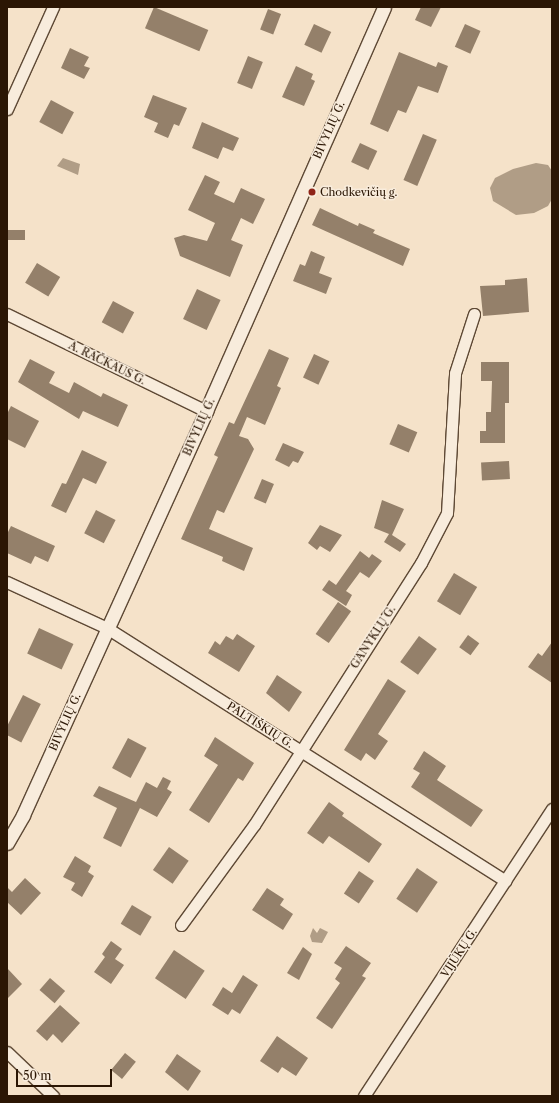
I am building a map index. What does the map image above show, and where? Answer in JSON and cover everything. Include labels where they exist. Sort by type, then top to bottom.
[{"type":"street","points":[[7,109],[53,7]]},
{"type":"street","name":"BIVYLIŲ G.","points":[[7,844],[23,814],[206,411],[384,7]]},
{"type":"street","name":"A. RAČKAUS G.","points":[[7,314],[206,411]]},
{"type":"street","name":"GANYKLŲ G.","points":[[181,925],[254,825],[300,750],[421,563],[447,513],[455,373],[474,314]]},
{"type":"street","name":"PALTIŠKIŲ G.","points":[[7,582],[107,628],[506,881]]},
{"type":"street","name":"VIJŪKŲ G.","points":[[364,1096],[506,881],[552,808]]},
{"type":"street","points":[[7,1052],[53,1096]]},
{"type":"shaded area","points":[[63,158],[80,164],[78,175],[57,166]]},
{"type":"shaded area","points":[[536,163],[548,165],[552,171],[552,199],[548,206],[534,213],[516,215],[493,201],[490,188],[495,178],[513,169]]},
{"type":"shaded area","points":[[313,928],[317,933],[320,928],[328,932],[322,943],[312,942],[310,936]]},
{"type":"building","points":[[154,7],[208,30],[199,51],[145,28]]},
{"type":"building","points":[[421,7],[441,7],[431,27],[415,20]]},
{"type":"building","points":[[268,9],[281,14],[273,35],[260,30]]},
{"type":"building","points":[[314,24],[331,32],[321,53],[304,45]]},
{"type":"building","points":[[465,24],[481,31],[470,54],[455,47]]},
{"type":"building","points":[[70,48],[89,57],[84,66],[90,68],[84,79],[61,68]]},
{"type":"building","points":[[399,52],[436,67],[438,62],[448,66],[438,93],[418,86],[406,113],[398,110],[388,132],[370,124]]},
{"type":"building","points":[[248,56],[263,62],[252,89],[237,83]]},
{"type":"building","points":[[296,66],[313,74],[311,79],[315,81],[304,106],[282,97]]},
{"type":"building","points":[[153,95],[187,108],[179,126],[174,124],[168,138],[154,132],[158,123],[144,117]]},
{"type":"building","points":[[51,100],[74,112],[62,134],[39,122]]},
{"type":"building","points":[[202,122],[239,138],[233,151],[223,147],[218,159],[192,148]]},
{"type":"building","points":[[423,134],[437,140],[417,186],[403,180]]},
{"type":"building","points":[[360,143],[377,151],[368,170],[351,162]]},
{"type":"building","points":[[205,175],[220,182],[214,194],[234,203],[241,188],[265,199],[253,224],[241,218],[231,240],[243,245],[230,277],[180,256],[174,238],[184,235],[207,241],[215,223],[188,210]]},
{"type":"building","points":[[320,208],[358,226],[359,223],[375,230],[373,233],[410,249],[403,266],[312,225]]},
{"type":"building","points":[[8,230],[25,230],[25,240],[8,240]]},
{"type":"building","points":[[311,251],[325,257],[319,273],[332,278],[326,294],[293,281],[300,264],[305,266]]},
{"type":"building","points":[[37,263],[60,277],[48,297],[25,283]]},
{"type":"building","points":[[527,278],[529,312],[483,316],[480,286],[505,285],[505,280]]},
{"type":"building","points":[[197,289],[221,300],[207,330],[183,319]]},
{"type":"building","points":[[113,301],[134,312],[123,333],[102,322]]},
{"type":"building","points":[[269,349],[289,358],[277,386],[281,388],[265,425],[247,417],[239,436],[248,439],[254,449],[224,513],[217,510],[209,529],[253,548],[244,571],[222,561],[223,557],[181,539],[218,457],[214,455],[229,422],[234,424]]},
{"type":"building","points":[[314,354],[329,361],[318,385],[303,378]]},
{"type":"building","points":[[30,359],[55,372],[49,383],[69,393],[74,382],[101,397],[103,393],[128,405],[118,427],[83,411],[79,419],[18,382]]},
{"type":"building","points":[[481,362],[509,362],[509,403],[505,403],[505,443],[480,443],[480,431],[486,431],[486,412],[491,412],[492,381],[481,381]]},
{"type":"building","points":[[11,406],[39,421],[25,448],[7,439],[7,414]]},
{"type":"building","points":[[398,424],[417,432],[409,452],[389,444]]},
{"type":"building","points":[[283,443],[304,452],[298,463],[293,461],[289,467],[275,460]]},
{"type":"building","points":[[82,450],[107,462],[96,484],[83,478],[66,513],[51,506],[62,483],[66,484]]},
{"type":"building","points":[[509,461],[510,479],[482,480],[481,462]]},
{"type":"building","points":[[262,479],[274,484],[266,503],[254,498]]},
{"type":"building","points":[[382,500],[404,509],[392,535],[406,544],[400,552],[384,542],[389,534],[374,528]]},
{"type":"building","points":[[96,510],[116,520],[104,543],[84,533]]},
{"type":"building","points":[[320,525],[342,535],[330,552],[320,546],[317,550],[308,543]]},
{"type":"building","points":[[11,526],[55,546],[48,562],[35,556],[31,564],[7,553],[7,534]]},
{"type":"building","points":[[360,551],[369,558],[372,554],[382,561],[369,578],[360,572],[346,591],[352,595],[346,606],[322,590],[329,580],[336,585]]},
{"type":"building","points":[[454,573],[477,587],[460,615],[437,601]]},
{"type":"building","points":[[338,602],[351,611],[329,643],[316,634]]},
{"type":"building","points":[[39,628],[73,644],[62,669],[27,653]]},
{"type":"building","points":[[237,634],[255,646],[239,672],[208,653],[215,641],[220,645],[226,636],[233,640]]},
{"type":"building","points":[[468,635],[479,643],[471,655],[459,647]]},
{"type":"building","points":[[419,636],[437,649],[418,675],[400,662]]},
{"type":"building","points":[[552,642],[552,683],[528,667],[538,653],[542,656]]},
{"type":"building","points":[[277,675],[302,692],[289,712],[266,693]]},
{"type":"building","points":[[388,679],[406,691],[378,734],[388,741],[375,760],[366,753],[361,761],[344,750]]},
{"type":"building","points":[[23,695],[41,704],[21,742],[7,735],[7,726]]},
{"type":"building","points":[[215,737],[254,763],[243,781],[238,778],[209,823],[189,810],[218,765],[204,756]]},
{"type":"building","points":[[128,738],[147,748],[131,778],[112,768]]},
{"type":"building","points":[[424,751],[446,766],[437,780],[483,810],[471,827],[411,787],[420,773],[413,769]]},
{"type":"building","points":[[163,777],[171,781],[167,789],[172,792],[157,817],[140,808],[121,847],[103,838],[117,808],[93,796],[99,786],[136,802],[146,782],[157,788]]},
{"type":"building","points":[[329,802],[344,813],[342,816],[382,844],[369,863],[329,836],[323,844],[307,833]]},
{"type":"building","points":[[169,847],[189,861],[173,884],[153,870]]},
{"type":"building","points":[[75,856],[91,866],[88,872],[94,876],[82,897],[71,890],[75,883],[63,877]]},
{"type":"building","points":[[417,868],[438,882],[417,913],[396,899]]},
{"type":"building","points":[[359,871],[374,881],[359,903],[344,893]]},
{"type":"building","points":[[25,878],[41,893],[21,915],[7,902],[7,887],[12,892]]},
{"type":"building","points":[[267,888],[284,899],[280,905],[293,914],[283,930],[252,910]]},
{"type":"building","points":[[132,905],[152,917],[140,936],[121,924]]},
{"type":"building","points":[[111,941],[122,949],[115,959],[124,965],[111,984],[94,972],[105,957],[102,954]]},
{"type":"building","points":[[346,946],[371,963],[362,976],[366,978],[332,1029],[316,1018],[340,983],[335,979],[342,968],[334,963]]},
{"type":"building","points":[[303,947],[312,954],[299,980],[287,973]]},
{"type":"building","points":[[174,950],[205,971],[186,999],[155,978]]},
{"type":"building","points":[[7,968],[22,984],[7,999]]},
{"type":"building","points":[[243,975],[258,985],[240,1014],[232,1009],[228,1015],[212,1005],[223,987],[232,993]]},
{"type":"building","points":[[50,978],[65,991],[55,1003],[40,990]]},
{"type":"building","points":[[60,1005],[80,1023],[62,1043],[53,1034],[47,1041],[36,1031]]},
{"type":"building","points":[[277,1036],[308,1058],[296,1076],[282,1067],[278,1073],[260,1061]]},
{"type":"building","points":[[125,1053],[136,1062],[122,1079],[111,1070]]},
{"type":"building","points":[[177,1054],[201,1071],[188,1091],[165,1072]]},
{"type":"place","name":"Chodkevičių g.","points":[[312,192]]}]
